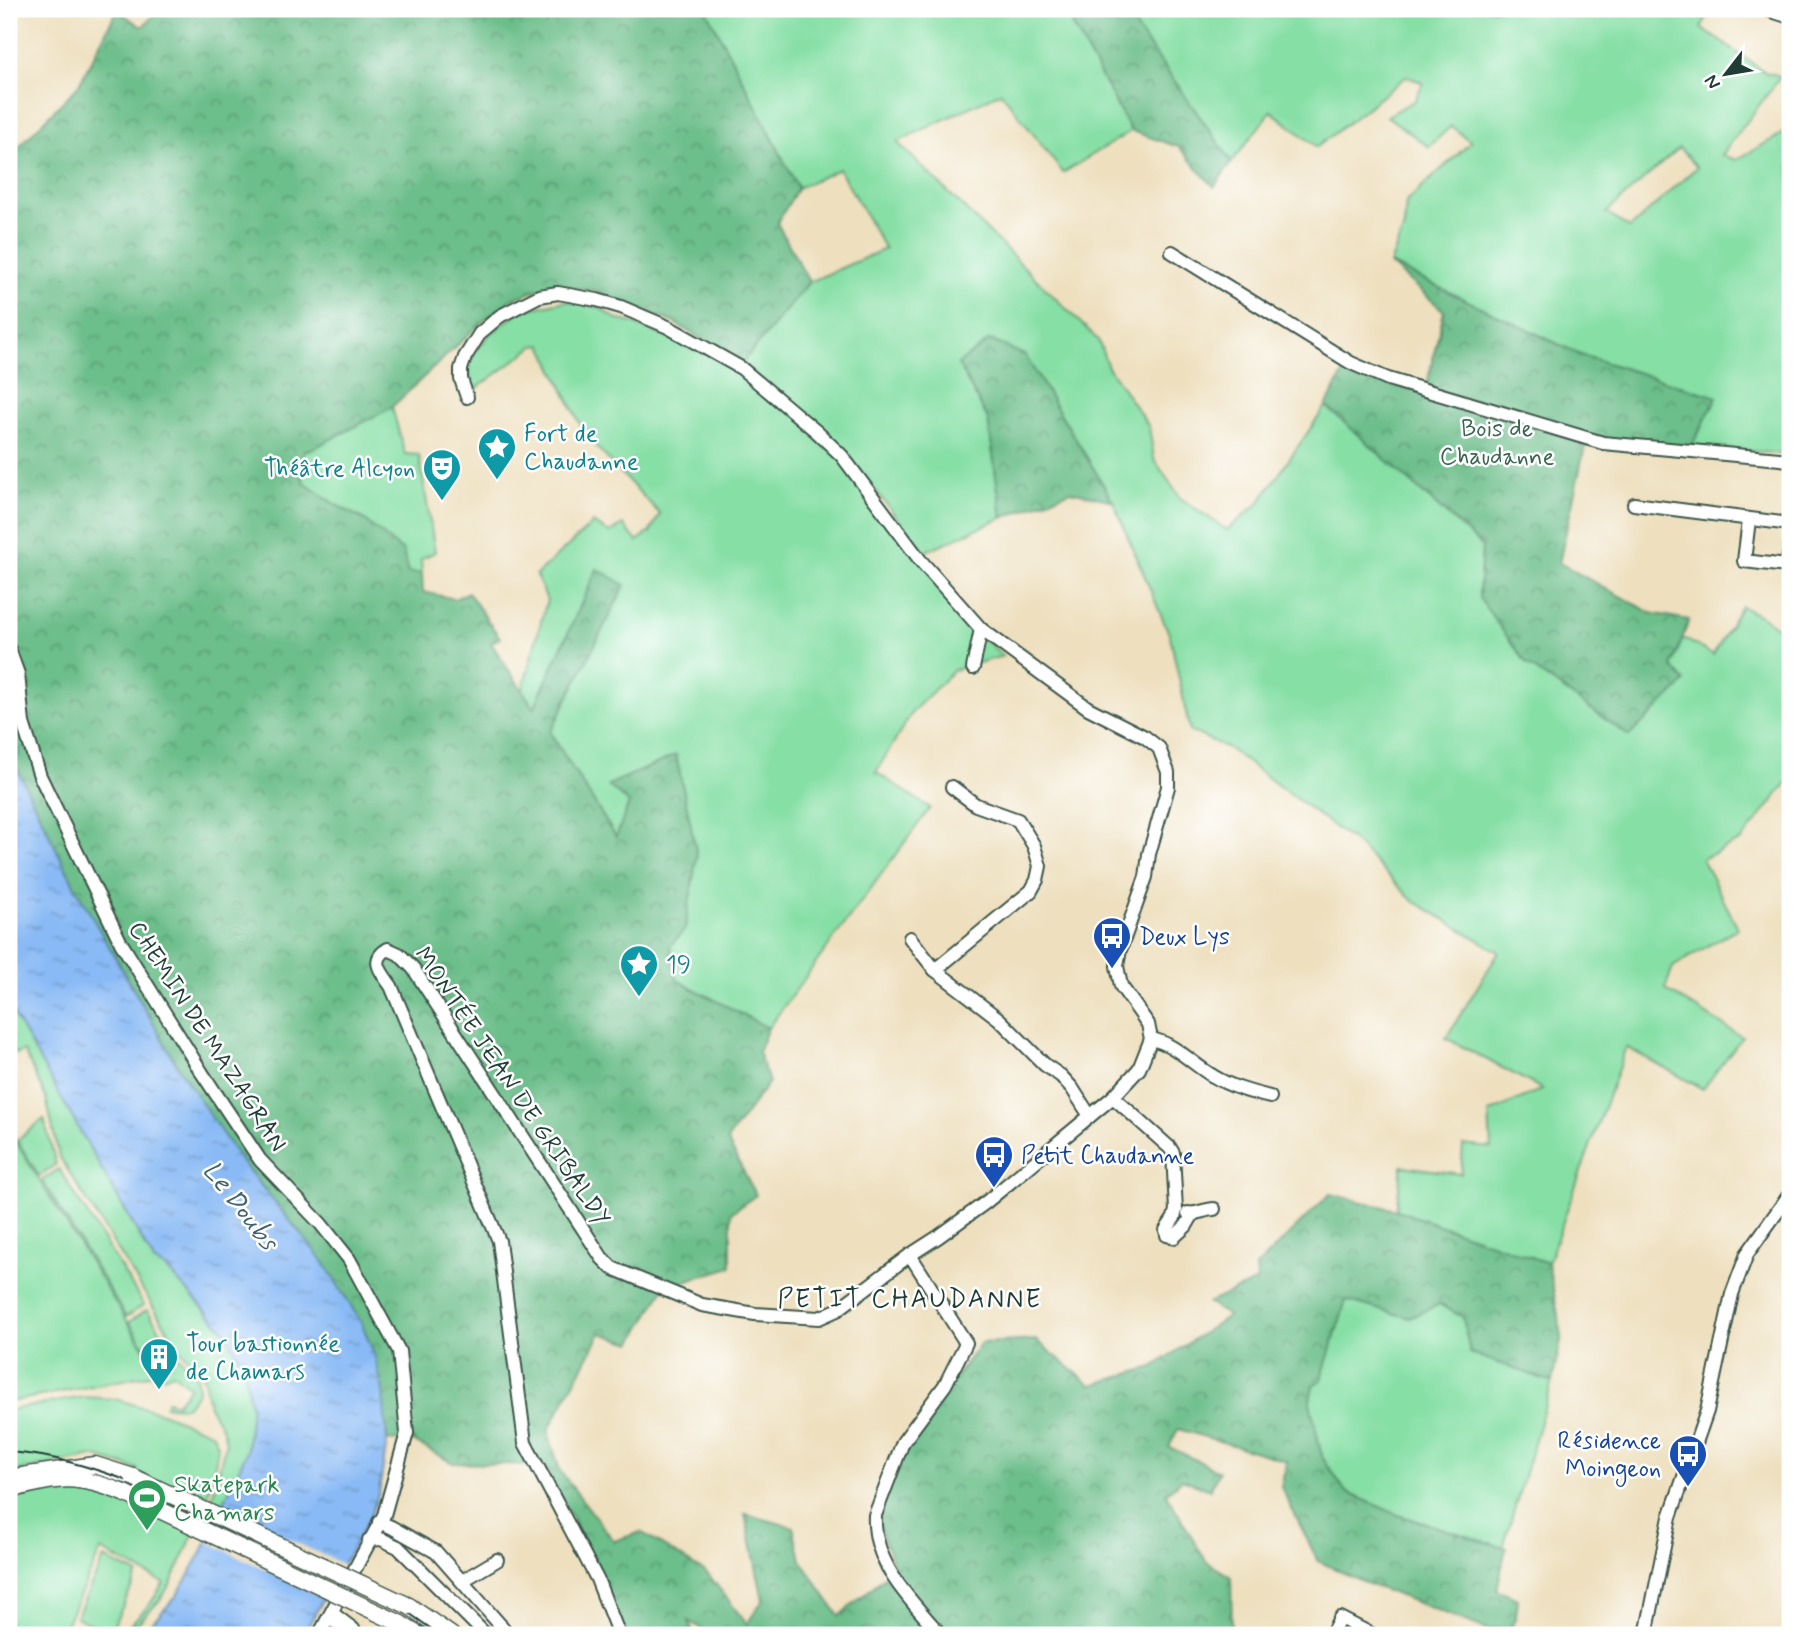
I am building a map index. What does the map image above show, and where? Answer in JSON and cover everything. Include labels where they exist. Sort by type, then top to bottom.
[{"type":"main road","points":[[9,1478],[96,1465],[133,1477],[410,1606],[451,1635]]},
{"type":"main road","points":[[9,1490],[44,1481],[77,1479],[106,1486],[399,1623],[418,1635]]},
{"type":"street","points":[[1765,9],[1790,17]]},
{"type":"street","points":[[1172,252],[1350,363],[1388,379],[1603,443],[1790,460]]},
{"type":"street","points":[[467,397],[461,369],[480,333],[499,316],[539,296],[558,293],[597,300],[668,327],[741,368],[842,456],[920,560],[981,629],[1088,708],[1145,737],[1159,748],[1165,761],[1168,787],[1149,854],[1146,877],[1120,950],[1117,966],[1121,986],[1148,1024],[1152,1039],[1147,1054],[1139,1069],[1113,1097],[985,1203],[910,1255],[966,1343],[945,1385],[903,1442],[875,1516],[874,1527],[891,1575],[941,1635]]},
{"type":"street","points":[[1633,504],[1790,524]]},
{"type":"street","points":[[1749,520],[1744,561],[1787,566],[1790,545]]},
{"type":"street","points":[[973,667],[981,629]]},
{"type":"street","name":"CHEMIN DE MAZAGRAN","points":[[9,649],[18,674],[23,723],[40,776],[121,943],[260,1160],[321,1224],[349,1259],[399,1351],[407,1433],[384,1515],[319,1635]]},
{"type":"street","points":[[935,970],[1031,891],[1040,866],[1034,846],[1018,820],[1011,815],[976,804],[952,787]]},
{"type":"street","points":[[910,938],[935,970],[999,1018],[1045,1065],[1061,1076],[1090,1116]]},
{"type":"street","name":"MONTÉE JEAN DE GRIBALDY","points":[[619,1635],[597,1579],[525,1443],[499,1241],[391,986],[378,967],[377,959],[381,953],[388,949],[399,954],[413,968],[602,1258],[612,1268],[702,1304],[755,1314],[819,1318],[837,1310],[910,1255]]},
{"type":"street","points":[[1152,1039],[1167,1042],[1212,1076],[1239,1089],[1270,1097]]},
{"type":"street","points":[[1113,1097],[1170,1148],[1177,1210],[1166,1230],[1169,1237],[1174,1237],[1186,1226],[1193,1214],[1203,1209],[1214,1209]]},
{"type":"street","points":[[1646,1635],[1670,1517],[1707,1411],[1732,1294],[1747,1254],[1790,1194]]},
{"type":"street","points":[[1177,1210],[1193,1214]]},
{"type":"street","points":[[379,1522],[436,1552],[509,1635]]},
{"type":"street","points":[[369,1540],[381,1539],[398,1547],[486,1635]]},
{"type":"street","points":[[462,1581],[497,1560]]},
{"type":"street","points":[[331,1616],[358,1632]]},
{"type":"street","points":[[1331,1635],[1340,1618],[1373,1635]]},
{"type":"green space","points":[[160,9],[706,9],[798,188],[777,223],[809,282],[742,363],[672,322],[597,292],[563,286],[538,290],[512,299],[483,321],[392,407],[312,449],[304,450],[301,471],[304,483],[336,505],[363,519],[403,551],[408,573],[422,573],[423,592],[455,599],[468,592],[500,638],[491,643],[534,708],[597,569],[625,585],[550,733],[616,837],[629,803],[608,785],[676,755],[697,855],[685,929],[670,946],[677,980],[768,1028],[758,1052],[769,1082],[727,1140],[756,1195],[731,1213],[731,1267],[665,1287],[632,1343],[601,1333],[548,1431],[560,1471],[614,1541],[641,1532],[708,1574],[747,1624],[763,1600],[745,1514],[793,1527],[801,1560],[839,1616],[895,1568],[877,1522],[910,1439],[981,1343],[1036,1340],[1091,1385],[1153,1367],[1228,1316],[1208,1303],[1257,1281],[1256,1267],[1330,1194],[1396,1210],[1548,1263],[1562,1336],[1552,1382],[1470,1353],[1463,1317],[1439,1304],[1410,1318],[1346,1300],[1321,1380],[1313,1385],[1310,1402],[1322,1457],[1346,1492],[1398,1515],[1506,1548],[1497,1590],[1518,1599],[1516,1616],[1508,1635],[1366,1583],[1318,1561],[1281,1487],[1287,1461],[1178,1429],[1169,1447],[1219,1471],[1210,1490],[1182,1479],[1166,1493],[1206,1561],[1231,1577],[1232,1635],[711,1635],[689,1621],[694,1635],[625,1635],[593,1559],[544,1465],[453,1463],[411,1440],[387,1441],[383,1391],[362,1324],[323,1261],[240,1160],[181,1072],[75,887],[14,762],[19,754],[9,727],[9,157],[79,85],[117,10],[142,27]]},
{"type":"green space","points":[[706,9],[1064,9],[1131,131],[1063,173],[1001,92],[897,142],[1098,340],[1108,367],[1149,427],[1154,459],[1180,498],[1227,530],[1259,503],[1326,406],[1482,546],[1479,598],[1672,666],[1683,638],[1713,655],[1741,606],[1790,636],[1790,779],[1742,840],[1702,859],[1738,928],[1673,967],[1665,989],[1742,1037],[1703,1089],[1626,1047],[1548,1263],[1396,1210],[1402,1166],[1461,1174],[1463,1145],[1491,1148],[1489,1113],[1542,1089],[1446,1038],[1499,952],[1412,900],[1357,844],[1228,748],[1190,731],[1170,636],[1113,501],[1025,355],[958,364],[988,419],[1002,518],[924,552],[842,448],[742,363],[809,282],[885,249],[839,169],[798,188]]},
{"type":"green space","points":[[1064,9],[1123,9],[1232,162],[1214,187],[1179,147],[1131,131]]},
{"type":"green space","points":[[1123,9],[1711,9],[1701,28],[1765,72],[1781,76],[1722,155],[1736,160],[1790,127],[1790,455],[1692,445],[1717,397],[1581,355],[1390,264],[1404,227],[1406,202],[1471,142],[1451,126],[1429,147],[1387,116],[1415,100],[1423,83],[1407,76],[1317,147],[1271,111],[1232,162]],"holes":[[[1679,148],[1697,167],[1630,228],[1606,213]]]},
{"type":"green space","name":"Bois de Chaudanne","points":[[1390,264],[1581,355],[1717,397],[1692,445],[1585,446],[1559,563],[1651,613],[1689,620],[1672,666],[1685,682],[1629,736],[1527,664],[1479,598],[1482,546],[1326,406],[1346,368],[1425,393],[1444,311]]},
{"type":"green space","points":[[565,301],[597,307],[619,320],[630,322],[741,368],[842,456],[973,628],[1003,656],[954,670],[913,711],[876,772],[930,808],[768,1028],[677,981],[670,946],[697,855],[608,785],[629,803],[616,838],[550,732],[624,585],[597,570],[534,708],[522,691],[547,600],[536,575],[593,523],[610,533],[623,525],[637,541],[650,532],[660,514],[586,436],[542,345],[534,346],[472,392],[469,367],[474,353],[489,335],[520,311]]},
{"type":"green space","points":[[990,340],[1025,355],[1113,501],[1071,491],[1002,518],[988,419],[958,364]]},
{"type":"green space","points":[[392,407],[405,454],[419,455],[435,552],[421,559],[422,573],[408,573],[363,519],[336,505],[304,483],[301,471],[304,450],[312,449]]},
{"type":"green space","points":[[9,1006],[154,1261],[167,1269],[225,1331],[244,1368],[251,1406],[247,1451],[222,1508],[211,1503],[226,1442],[223,1430],[209,1406],[204,1378],[179,1348],[59,1156],[46,1098],[24,1051],[16,1054],[9,1046]]},
{"type":"green space","points":[[44,1119],[56,1164],[39,1176],[17,1140]]},
{"type":"green space","points":[[9,1131],[159,1373],[9,1402]]},
{"type":"green space","points":[[59,1169],[144,1305],[126,1317],[42,1180]]},
{"type":"green space","points":[[1346,1300],[1410,1318],[1439,1304],[1463,1317],[1470,1353],[1552,1382],[1503,1547],[1398,1515],[1346,1492],[1322,1457],[1309,1402],[1313,1385],[1321,1379]]},
{"type":"green space","points":[[147,1310],[174,1351],[197,1378],[198,1392],[186,1407],[165,1406],[167,1401],[176,1404],[190,1387],[173,1373],[164,1377],[129,1322]]},
{"type":"green space","points":[[84,1397],[115,1399],[162,1413],[213,1434],[218,1444],[207,1498],[171,1583],[159,1601],[126,1635],[120,1635],[150,1604],[164,1583],[101,1550],[61,1635],[9,1635],[9,1500],[49,1489],[73,1487],[122,1501],[137,1469],[93,1456],[9,1473],[9,1410]]},
{"type":"green space","points":[[104,1558],[138,1574],[110,1633],[76,1617]]},
{"type":"water","name":"Le Doubs","points":[[9,727],[19,754],[14,763],[75,887],[181,1072],[240,1160],[323,1261],[362,1324],[375,1357],[383,1391],[387,1441],[379,1492],[370,1517],[303,1635],[140,1635],[176,1597],[202,1552],[247,1451],[251,1406],[244,1368],[225,1331],[167,1269],[154,1261],[9,1006]]},
{"type":"pier","points":[[219,1506],[346,1566],[329,1600],[204,1540]]},
{"type":"tram line","points":[[9,1452],[71,1462],[131,1482],[406,1611],[440,1635]]},
{"type":"place","name":"Fort de Chaudanne","points":[[497,481]]},
{"type":"place","name":"Théâtre Alcyon","points":[[442,502]]},
{"type":"place","name":"Deux Lys","points":[[1112,970]]},
{"type":"place","name":"19","points":[[639,998]]},
{"type":"place","name":"Petit Chaudanne","points":[[994,1189]]},
{"type":"place","name":"Tour bastionnée de Chamars","points":[[159,1391]]},
{"type":"place","name":"Résidence Moingeon","points":[[1688,1488]]},
{"type":"place","name":"Skatepark Chamars","points":[[147,1532]]},
{"type":"district","name":"PETIT CHAUDANNE","points":[[910,1298]]}]
